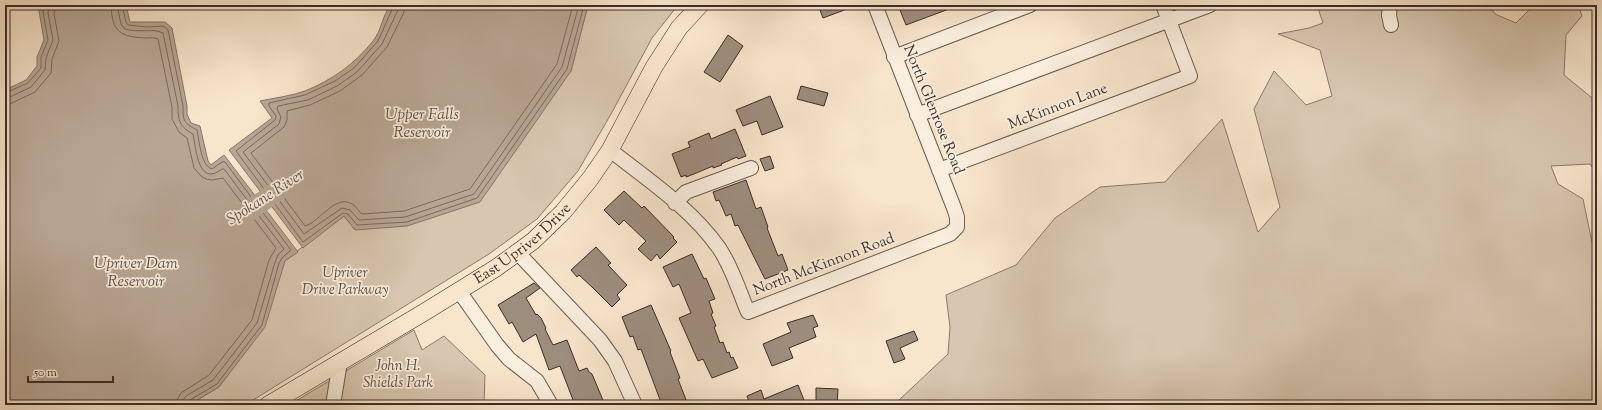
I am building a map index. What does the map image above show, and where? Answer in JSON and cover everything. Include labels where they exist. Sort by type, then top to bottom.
[{"type":"main road","name":"East Upriver Drive","points":[[268,405],[459,291],[533,241],[563,212],[590,179],[610,150],[654,67],[679,28],[700,5]]},
{"type":"street","name":"North Glenrose Road","points":[[875,5],[954,208],[957,217],[956,227]]},
{"type":"street","points":[[894,57],[1030,5]]},
{"type":"street","points":[[1163,5],[1169,20]]},
{"type":"street","points":[[917,115],[1210,5]]},
{"type":"street","points":[[1390,5],[1388,15],[1391,25]]},
{"type":"street","name":"McKinnon Lane","points":[[939,170],[1190,76],[1169,20]]},
{"type":"street","name":"North McKinnon Road","points":[[610,150],[649,180],[708,234],[719,248],[729,265],[748,312],[950,234],[956,227]]},
{"type":"street","points":[[675,203],[686,192],[750,168]]},
{"type":"street","points":[[517,252],[600,340],[615,361],[634,405]]},
{"type":"street","points":[[459,291],[497,345],[509,359],[536,381],[551,405]]},
{"type":"street","points":[[333,405],[340,362]]},
{"type":"green space","name":"Upriver Drive Parkway","points":[[588,5],[678,5],[652,38],[578,171],[537,219],[489,254],[245,405],[189,405],[219,387],[285,260],[344,216],[355,230],[571,71]]},
{"type":"green space","points":[[1317,5],[1489,5],[1495,14],[1516,23],[1534,5],[1578,5],[1582,16],[1566,35],[1564,75],[1597,102],[1597,174],[1590,164],[1551,166],[1558,184],[1583,199],[1594,252],[1597,252],[1597,405],[1511,405],[1496,400],[1490,405],[897,405],[897,402],[948,354],[950,327],[946,295],[1016,265],[1055,218],[1100,187],[1165,182],[1222,119],[1258,232],[1280,207],[1254,109],[1274,71],[1306,105],[1332,96],[1320,50],[1278,34],[1309,28],[1323,23]]},
{"type":"green space","name":"John H. Shields Park","points":[[414,330],[422,350],[444,336],[485,375],[484,405],[289,405]]},
{"type":"water","name":"Upriver Dam Reservoir","points":[[42,5],[126,5],[130,22],[165,22],[172,28],[187,106],[187,114],[191,123],[200,126],[208,161],[211,165],[224,155],[298,252],[285,261],[265,327],[219,387],[189,405],[5,405],[5,90],[26,80],[37,66],[37,57],[44,40],[39,11]]},
{"type":"water","name":"Upper Falls Reservoir","points":[[391,5],[588,5],[571,71],[480,202],[407,226],[355,230],[344,216],[303,248],[229,150],[272,118],[260,101],[288,96],[315,87],[334,76],[359,57],[376,37]]},
{"type":"building","points":[[818,5],[855,5],[855,6],[823,18]]},
{"type":"building","points":[[898,5],[957,5],[957,6],[906,25]]},
{"type":"building","points":[[728,35],[743,46],[720,82],[704,72]]},
{"type":"building","points":[[801,86],[828,93],[824,106],[797,99]]},
{"type":"building","points":[[770,96],[783,127],[762,135],[757,121],[743,126],[736,110]]},
{"type":"building","points":[[735,129],[746,156],[738,159],[737,157],[721,164],[722,165],[713,168],[713,166],[689,176],[686,177],[686,175],[681,177],[672,154],[690,147],[688,142],[709,133],[711,139]]},
{"type":"building","points":[[770,156],[774,168],[765,171],[760,159]]},
{"type":"building","points":[[746,180],[756,209],[761,207],[768,227],[767,228],[778,256],[782,254],[788,270],[765,279],[738,225],[735,226],[731,214],[726,216],[719,200],[716,201],[713,192]]},
{"type":"building","points":[[624,191],[642,208],[644,206],[677,242],[660,259],[657,254],[651,261],[638,249],[646,241],[624,220],[619,225],[604,210]]},
{"type":"building","points":[[596,247],[611,263],[608,265],[627,285],[617,295],[620,299],[612,307],[579,275],[577,277],[571,270]]},
{"type":"building","points":[[692,254],[704,279],[706,278],[715,299],[709,301],[713,313],[711,314],[716,326],[714,327],[720,343],[723,342],[727,353],[729,352],[731,358],[733,357],[738,368],[712,378],[703,359],[698,361],[679,318],[691,313],[679,284],[673,287],[663,267]]},
{"type":"building","points":[[534,283],[540,288],[526,298],[536,315],[537,314],[541,318],[553,345],[567,340],[579,371],[587,368],[592,374],[605,405],[575,405],[560,366],[549,370],[536,334],[523,342],[512,322],[509,324],[498,305]]},
{"type":"building","points":[[651,305],[671,351],[670,352],[680,378],[678,379],[688,405],[662,405],[641,349],[638,350],[633,336],[630,337],[622,317]]},
{"type":"building","points":[[813,315],[818,326],[813,328],[816,337],[789,348],[793,358],[772,366],[763,344],[791,332],[787,323]]},
{"type":"building","points":[[914,331],[918,340],[900,348],[905,359],[894,363],[886,341]]},
{"type":"building","points":[[798,385],[806,405],[750,405],[747,396],[761,390],[764,399]]},
{"type":"building","points":[[816,388],[838,389],[837,405],[816,405]]},
{"type":"waterway","name":"Spokane River","points":[[238,219],[287,184]]}]
